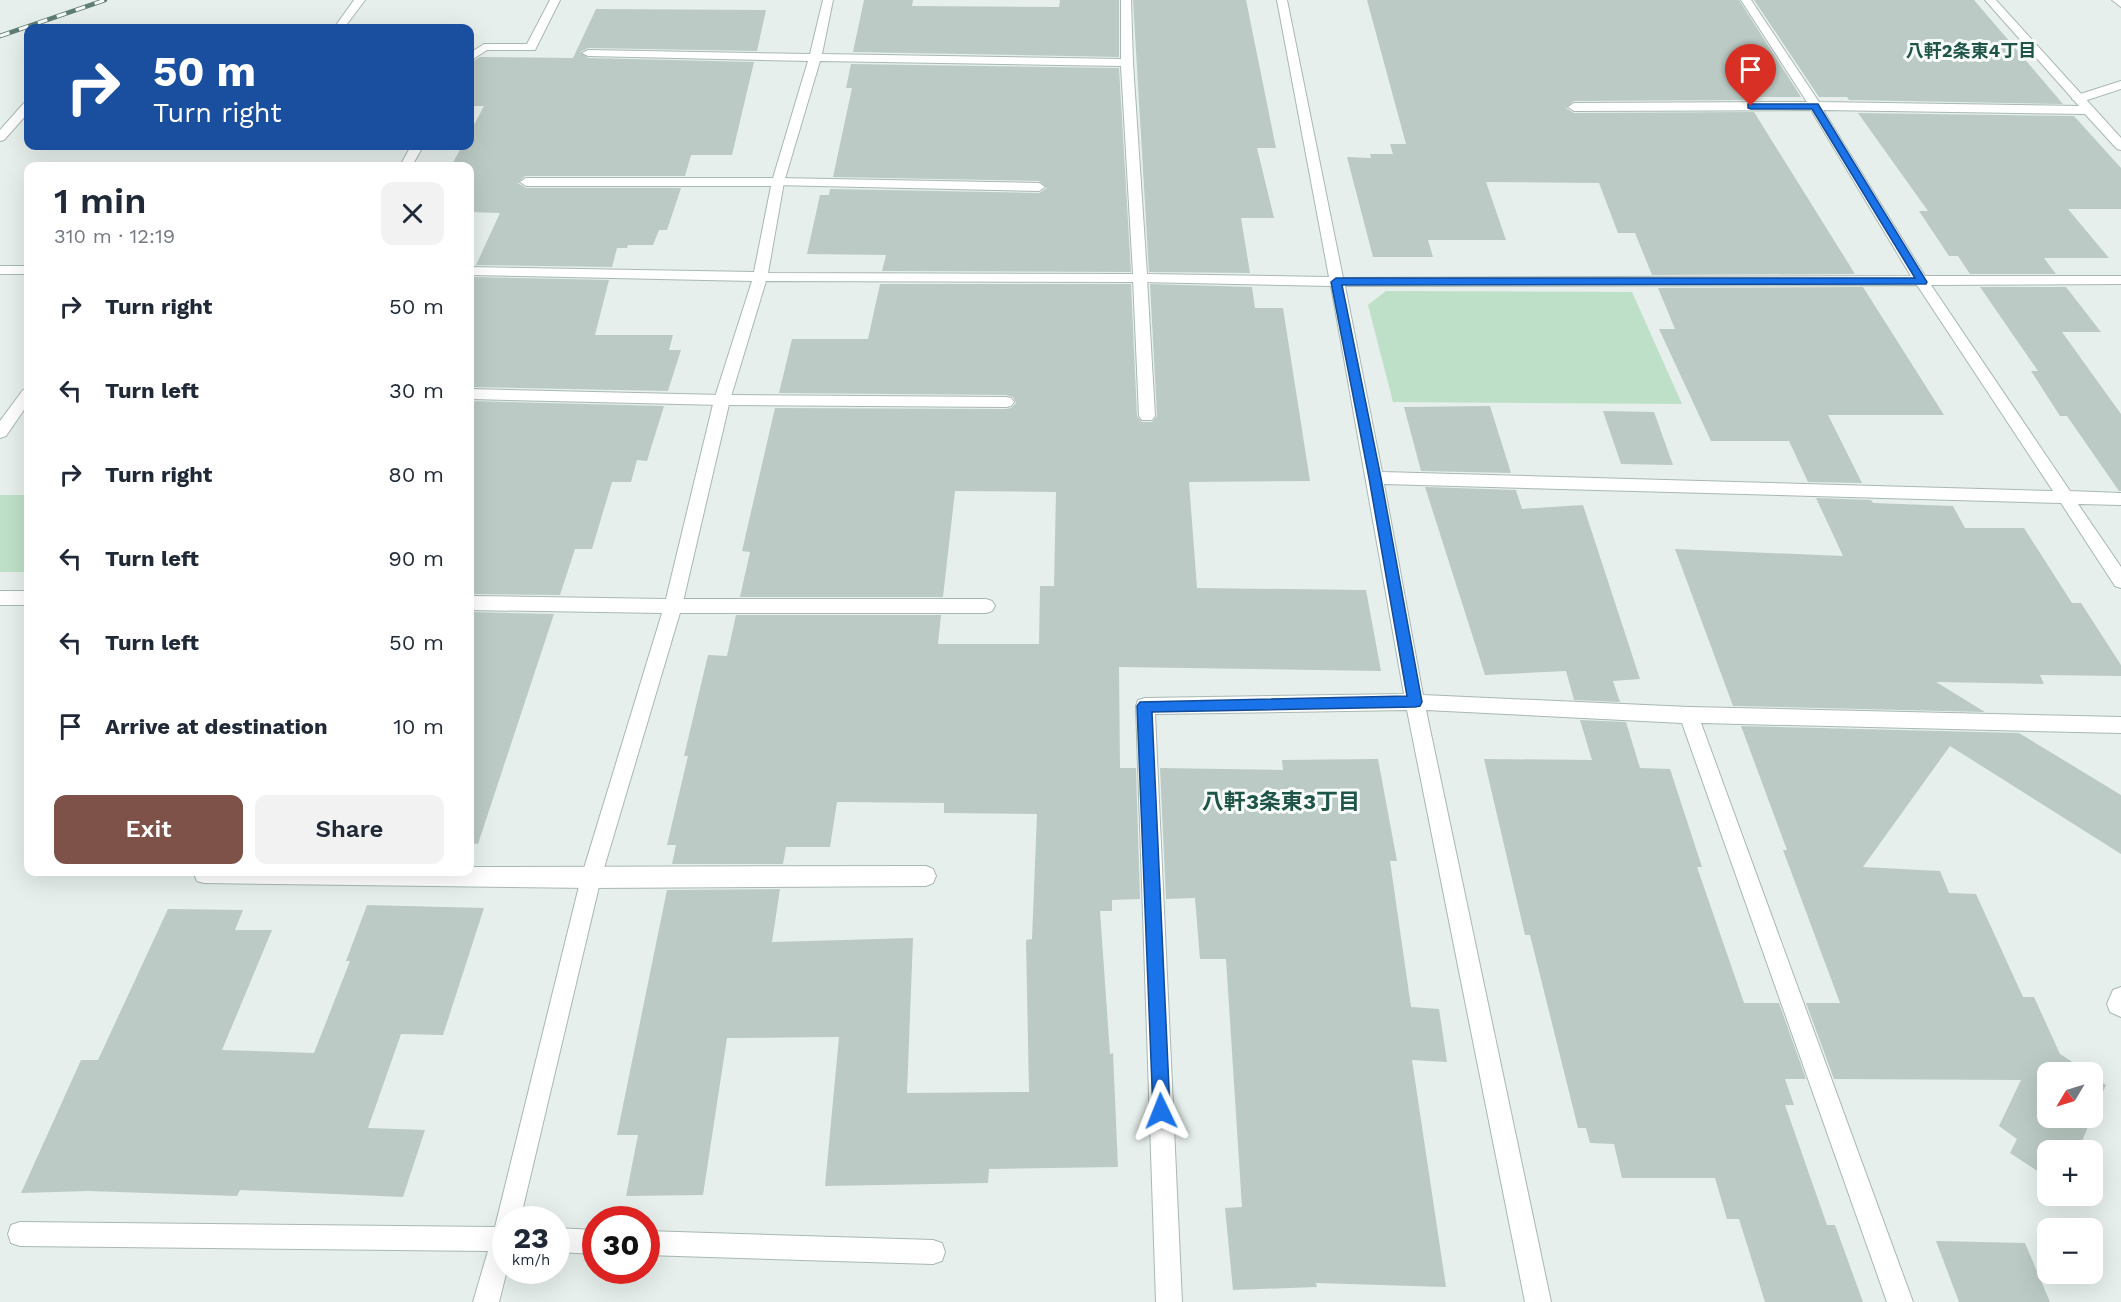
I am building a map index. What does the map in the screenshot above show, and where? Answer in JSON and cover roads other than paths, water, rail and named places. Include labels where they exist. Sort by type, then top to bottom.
[{"type":"street","points":[[342,24],[360,0]]},
{"type":"street","points":[[474,55],[484,48],[531,48],[555,0]]},
{"type":"street","points":[[512,1206],[591,878],[673,606],[722,400],[760,277],[778,182],[815,58],[828,0]]},
{"type":"street","points":[[1126,0],[1127,63],[1147,416]]},
{"type":"street","points":[[1282,0],[1375,478],[1415,702],[1538,1302]]},
{"type":"street","points":[[1746,0],[1815,106],[1922,282],[2121,581]]},
{"type":"street","points":[[1990,0],[2121,146]]},
{"type":"street","points":[[2117,0],[2121,4]]},
{"type":"street","points":[[588,53],[1127,63]]},
{"type":"street","points":[[2078,99],[2121,85]]},
{"type":"street","points":[[1574,107],[1815,106],[2088,110]]},
{"type":"street","points":[[0,136],[24,110]]},
{"type":"street","points":[[526,182],[778,182],[1039,188]]},
{"type":"street","points":[[0,270],[24,270]]},
{"type":"street","points":[[474,271],[760,277],[1140,278],[1336,282],[2121,280]]},
{"type":"street","points":[[474,394],[722,400],[1006,402]]},
{"type":"street","points":[[0,432],[24,399]]},
{"type":"street","points":[[1375,478],[2121,499]]},
{"type":"street","points":[[0,598],[24,598]]},
{"type":"street","points":[[474,603],[986,606]]},
{"type":"street","points":[[1169,1302],[1144,706],[1415,702],[1689,715],[2121,725]]},
{"type":"street","points":[[1689,715],[1900,1302]]},
{"type":"street","points":[[398,876],[591,878],[926,876]]},
{"type":"street","points":[[2121,998],[2118,1004],[2121,1006]]},
{"type":"street","points":[[20,1234],[492,1232]]},
{"type":"street","points":[[660,1243],[933,1252]]},
{"type":"street","points":[[486,1302],[492,1281]]},
{"type":"railway","points":[[35,24],[105,0]]},
{"type":"railway","points":[[0,36],[24,28]]},
{"type":"district","name":"八軒2条東4丁目","points":[[1971,50]]},
{"type":"district","name":"八軒3条東3丁目","points":[[1281,801]]}]
